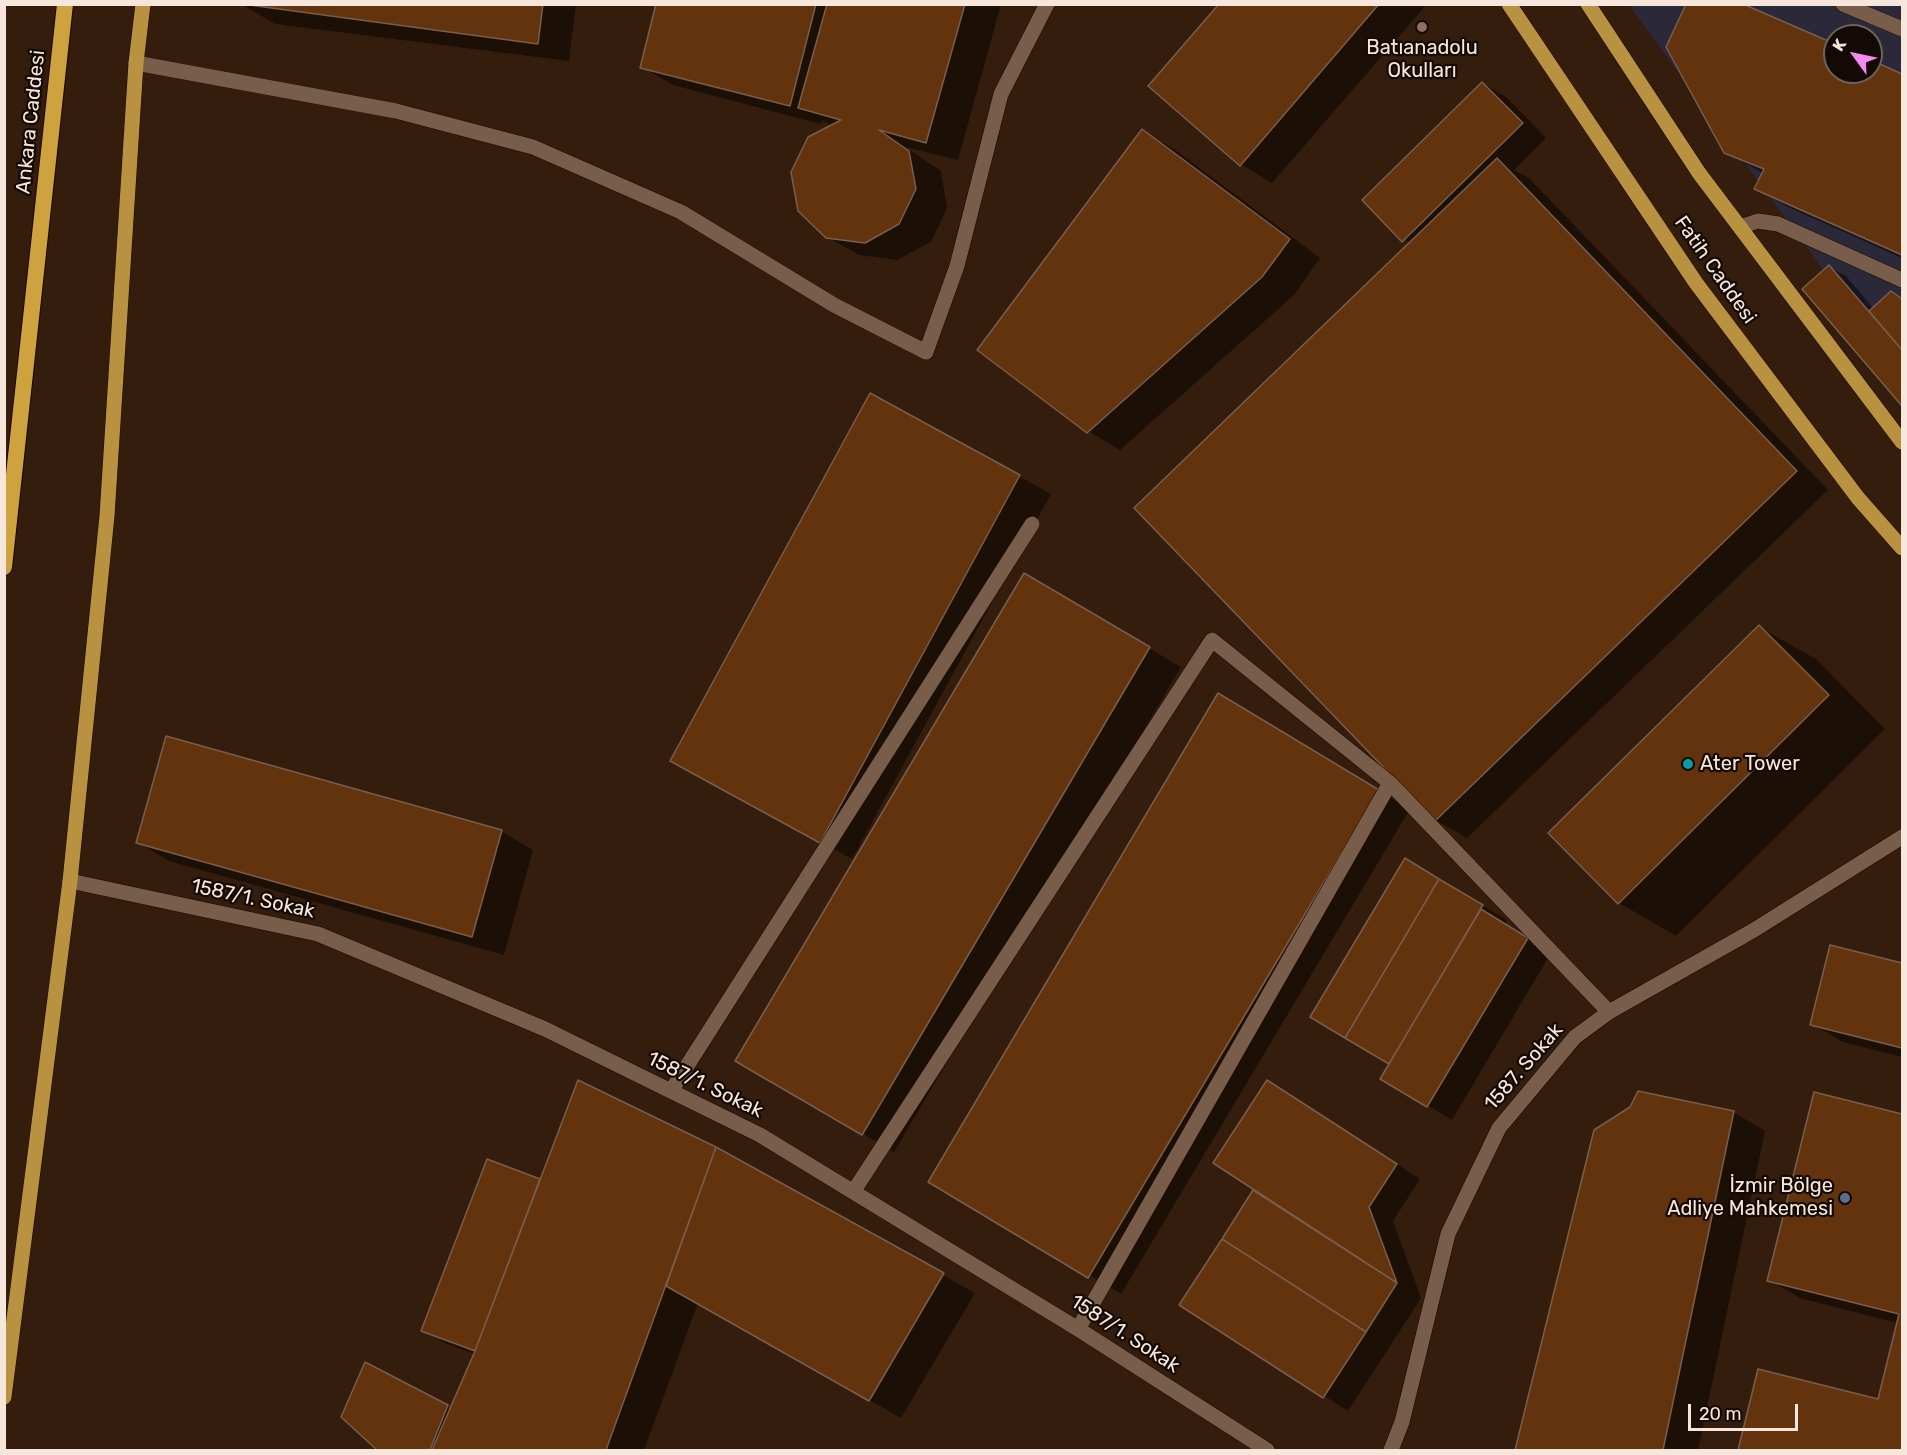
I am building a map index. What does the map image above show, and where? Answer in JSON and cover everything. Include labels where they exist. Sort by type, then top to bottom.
[{"type":"highway","name":"Ankara Caddesi","points":[[4,567],[65,4]]},
{"type":"main road","points":[[4,1397],[70,881],[107,516],[136,63],[143,4]]},
{"type":"main road","name":"Fatih Caddesi","points":[[1509,4],[1696,283],[1858,498],[1902,548]]},
{"type":"main road","points":[[1588,4],[1699,173],[1902,442]]},
{"type":"street","points":[[136,63],[396,111],[533,147],[681,212],[834,305],[926,352],[957,266],[1001,94],[1047,4]]},
{"type":"street","points":[[1843,4],[1902,29]]},
{"type":"street","points":[[1740,227],[1758,221],[1778,224],[1902,280]]},
{"type":"street","points":[[671,1091],[1032,524]]},
{"type":"street","points":[[853,1192],[1212,640],[1390,783],[1609,1012]]},
{"type":"street","points":[[1078,1329],[1390,783]]},
{"type":"street","name":"1587. Sokak","points":[[1391,1450],[1402,1422],[1448,1234],[1499,1128],[1575,1037],[1609,1012],[1754,930],[1902,837]]},
{"type":"street","name":"1587/1. Sokak","points":[[70,881],[318,934],[544,1029],[760,1136],[1078,1329],[1267,1450]]},
{"type":"shaded area","points":[[1629,5],[1902,5],[1902,377]]},
{"type":"building","points":[[242,4],[543,4],[538,44]]},
{"type":"building","points":[[656,4],[816,4],[790,106],[640,68]]},
{"type":"building","points":[[827,4],[965,4],[926,143],[879,130],[909,151],[916,189],[899,224],[865,243],[826,238],[798,211],[791,172],[808,137],[841,120],[798,108]]},
{"type":"building","points":[[1219,4],[1379,4],[1240,166],[1148,86]]},
{"type":"building","points":[[1686,4],[1743,4],[1823,39],[1823,84],[1883,84],[1883,65],[1902,74],[1902,255],[1754,189],[1764,169],[1724,153],[1666,47]]},
{"type":"building","points":[[1482,82],[1523,123],[1402,242],[1362,200]]},
{"type":"building","points":[[1142,129],[1290,239],[1262,277],[1087,433],[977,350]]},
{"type":"building","points":[[1497,158],[1797,471],[1435,821],[1134,508]]},
{"type":"building","points":[[1829,265],[1902,350],[1902,406],[1802,289]]},
{"type":"building","points":[[1891,291],[1902,299],[1902,350],[1869,311]]},
{"type":"building","points":[[870,393],[1020,475],[820,843],[670,761]]},
{"type":"building","points":[[1024,573],[1150,647],[862,1135],[735,1061]]},
{"type":"building","name":"Ater Tower","points":[[1759,625],[1829,695],[1618,904],[1548,833]]},
{"type":"building","points":[[1218,693],[1379,790],[1088,1278],[928,1182]]},
{"type":"building","points":[[166,736],[502,830],[472,937],[136,843]]},
{"type":"building","points":[[1405,858],[1439,879],[1345,1038],[1310,1017]]},
{"type":"building","points":[[1439,879],[1483,905],[1389,1064],[1345,1038]]},
{"type":"building","points":[[1481,909],[1528,938],[1427,1107],[1380,1079]]},
{"type":"building","points":[[1830,945],[1902,963],[1902,1048],[1810,1025]]},
{"type":"building","points":[[578,1080],[716,1147],[606,1450],[432,1450],[475,1351]]},
{"type":"building","points":[[1267,1080],[1397,1164],[1369,1207],[1397,1283],[1213,1163]]},
{"type":"building","points":[[1638,1091],[1734,1111],[1663,1450],[1515,1450],[1594,1130],[1630,1107]]},
{"type":"building","name":"İzmir Bölge Adliye Mahkemesi","points":[[1814,1092],[1902,1114],[1902,1450],[1738,1450],[1758,1369],[1878,1399],[1899,1314],[1767,1281]]},
{"type":"building","points":[[716,1147],[944,1273],[869,1401],[666,1286]]},
{"type":"building","points":[[487,1159],[540,1179],[475,1351],[421,1331]]},
{"type":"building","points":[[1253,1190],[1397,1283],[1366,1332],[1222,1239]]},
{"type":"building","points":[[1222,1239],[1366,1332],[1323,1398],[1179,1305]]},
{"type":"building","points":[[365,1362],[448,1405],[430,1450],[377,1450],[341,1417]]},
{"type":"place","name":"Batıanadolu Okulları","points":[[1422,27]]},
{"type":"place","name":"Ater Tower","points":[[1688,764]]},
{"type":"place","name":"İzmir Bölge Adliye Mahkemesi","points":[[1845,1198]]}]
